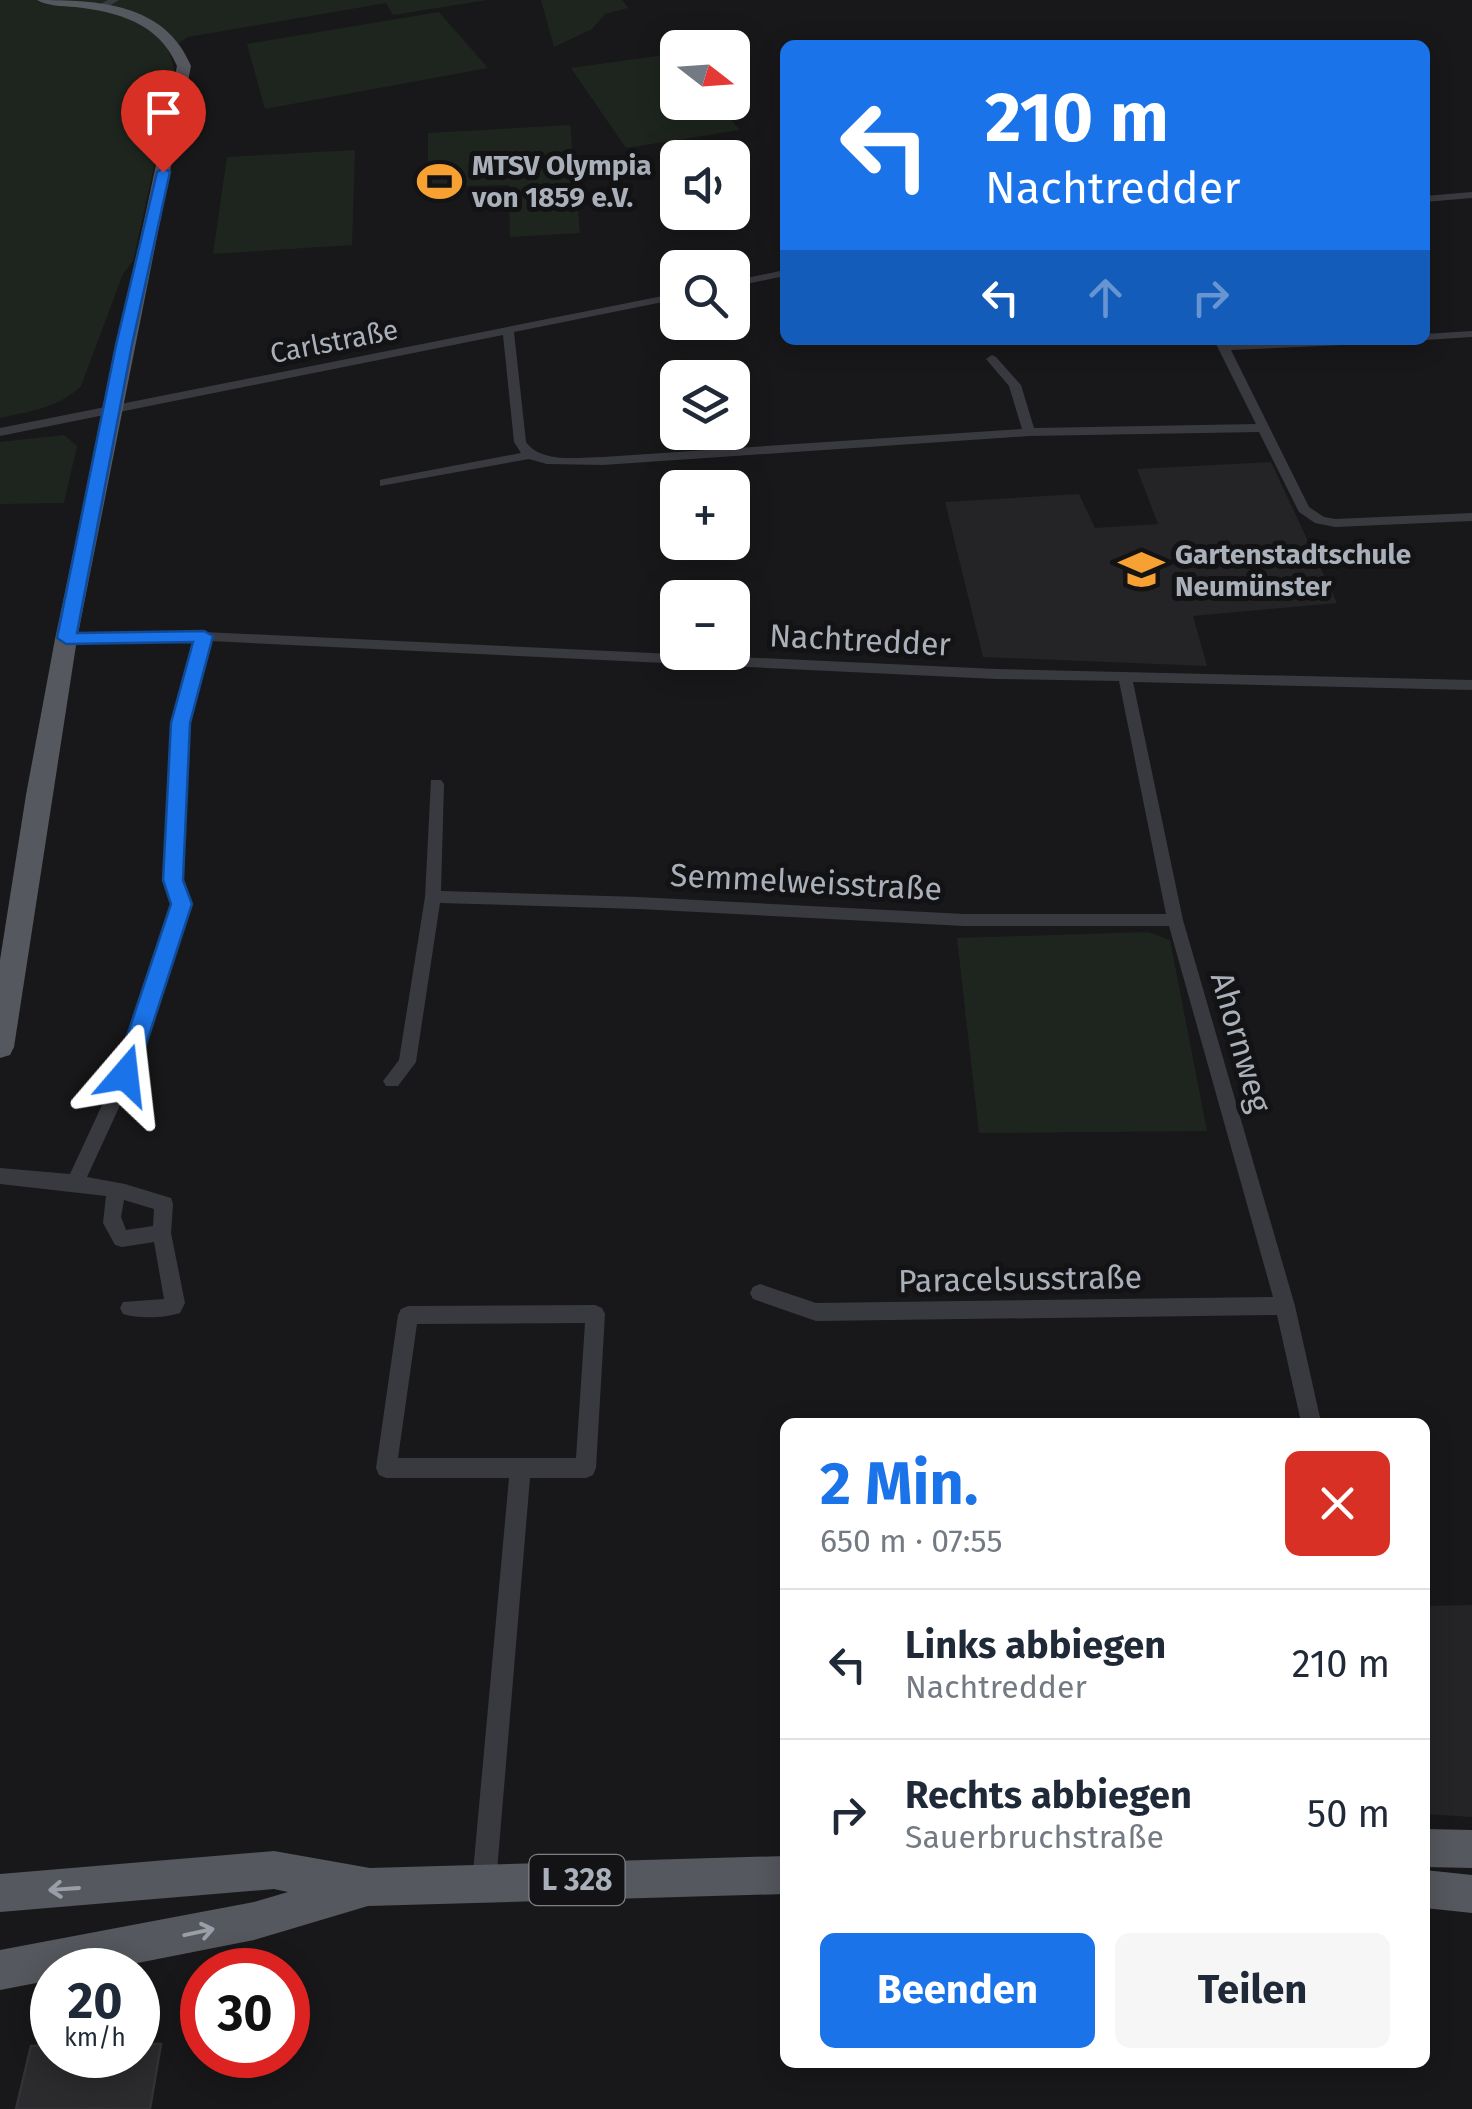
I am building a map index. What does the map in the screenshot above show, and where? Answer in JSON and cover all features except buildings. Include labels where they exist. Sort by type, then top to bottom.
[{"type":"main road","points":[[0,1048],[66,638],[184,66],[180,50],[150,22],[108,3],[44,0]]},
{"type":"main road","points":[[1430,1848],[1472,1849]]},
{"type":"main road","name":"L 328","points":[[0,1892],[274,1870],[370,1887],[780,1876]]},
{"type":"main road","name":"L 328","points":[[0,1970],[254,1921],[370,1887]]},
{"type":"main road","points":[[1430,1890],[1472,1894]]},
{"type":"street","points":[[1430,199],[1472,195]]},
{"type":"street","points":[[750,281],[780,275]]},
{"type":"street","name":"Carlstraße","points":[[0,432],[660,300]]},
{"type":"street","points":[[508,330],[520,442],[528,454]]},
{"type":"street","points":[[1430,337],[1472,334]]},
{"type":"street","points":[[1224,345],[1304,509],[1320,520],[1335,523],[1472,517]]},
{"type":"street","points":[[992,359],[1016,385],[1029,432]]},
{"type":"street","points":[[384,483],[528,454],[547,460],[603,461],[1029,432],[1266,428]]},
{"type":"street","points":[[75,1184],[125,1075],[182,904],[173,880],[180,723],[204,636]]},
{"type":"street","name":"Nachtredder","points":[[66,638],[204,636],[976,673],[1472,685]]},
{"type":"street","name":"Ahornweg","points":[[1126,676],[1175,920],[1285,1306],[1310,1418]]},
{"type":"street","points":[[392,1081],[407,1062],[433,897],[436,784]]},
{"type":"street","name":"Semmelweisstraße","points":[[433,897],[964,920],[1175,920]]},
{"type":"street","points":[[0,1176],[75,1184],[164,1204],[162,1232],[175,1303],[173,1307],[130,1308]]},
{"type":"street","points":[[116,1192],[110,1216],[112,1228],[122,1240],[162,1232]]},
{"type":"street","name":"Paracelsusstraße","points":[[760,1293],[816,1312],[1285,1306]]},
{"type":"street","points":[[594,1314],[586,1468],[520,1468],[386,1468],[408,1315],[594,1314]]},
{"type":"street","points":[[484,1883],[520,1468]]},
{"type":"shaded area","points":[[0,0],[487,0],[393,15],[386,3],[188,37],[169,50],[175,72],[133,261],[123,274],[81,386],[54,404],[0,418]]},
{"type":"shaded area","points":[[541,0],[622,0],[628,8],[605,14],[592,29],[554,47]]},
{"type":"shaded area","points":[[439,12],[488,68],[265,109],[247,44]]},
{"type":"shaded area","points":[[660,56],[660,120],[731,120],[740,130],[626,148],[571,68]]},
{"type":"shaded area","points":[[570,125],[580,233],[510,237],[509,185],[428,187],[428,133]]},
{"type":"shaded area","points":[[355,150],[352,245],[213,254],[227,157]]},
{"type":"shaded area","points":[[64,435],[77,446],[64,503],[0,504],[0,442]]},
{"type":"shaded area","name":"Gartenstadtschule Neumünster","points":[[1271,462],[1337,603],[1193,616],[1207,666],[983,657],[945,502],[1079,494],[1095,528],[1158,524],[1137,469]]},
{"type":"shaded area","points":[[1148,932],[1170,940],[1207,1131],[979,1133],[957,938]]},
{"type":"shaded area","points":[[1472,1605],[1472,1817],[1430,1814],[1430,1606]]},
{"type":"place","name":"MTSV Olympia von 1859 e.V.","points":[[439,181]]},
{"type":"place","name":"Gartenstadtschule Neumünster","points":[[1142,570]]},
{"type":"route","points":[[125,1075],[182,904],[173,880],[180,723],[204,636],[66,638],[163,172]]}]
